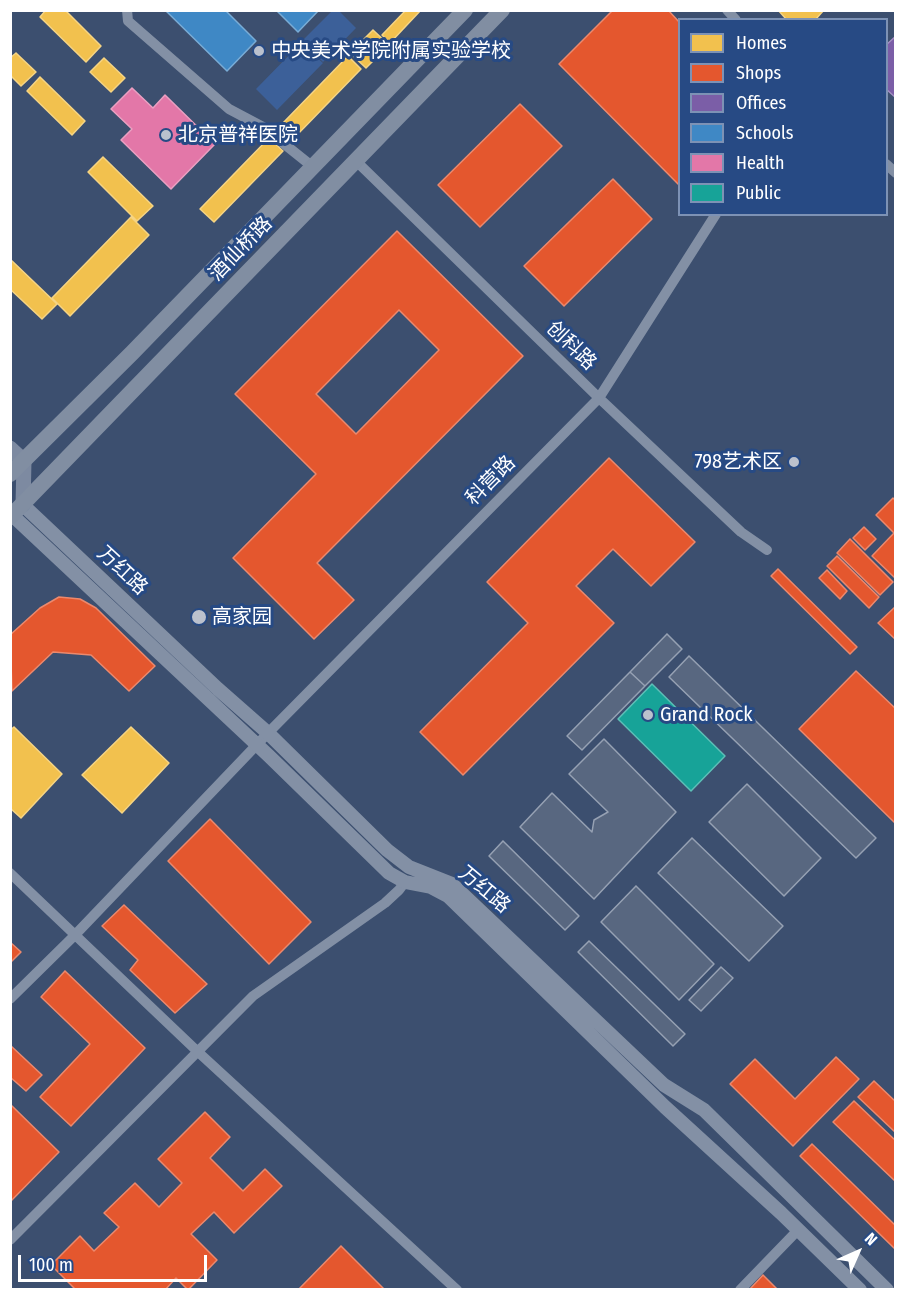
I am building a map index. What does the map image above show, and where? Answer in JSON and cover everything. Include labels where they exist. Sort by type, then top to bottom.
[{"type":"main road","name":"酒仙桥路","points":[[10,474],[465,10]]},
{"type":"main road","name":"酒仙桥路","points":[[14,510],[502,10]]},
{"type":"main road","points":[[10,448],[24,461],[14,510]]},
{"type":"street","points":[[127,10],[128,21],[229,109],[263,126],[313,167]]},
{"type":"street","name":"创科路","points":[[355,160],[598,398],[741,532],[767,550]]},
{"type":"street","name":"科营路","points":[[10,999],[75,936],[268,733],[598,398],[715,216]]},
{"type":"street","name":"万红路","points":[[14,510],[268,733],[397,858],[409,867],[452,884],[664,1085],[704,1110],[887,1290]]},
{"type":"street","name":"万红路","points":[[14,510],[389,873],[405,882],[431,887],[448,896],[665,1107],[860,1290]]},
{"type":"street","points":[[10,873],[197,1051],[456,1290]]},
{"type":"street","points":[[10,1240],[253,996],[385,903],[405,882]]},
{"type":"street","points":[[740,1290],[798,1230]]},
{"type":"shaded area","points":[[332,11],[339,11],[356,28],[323,62],[302,41]]},
{"type":"shaded area","points":[[301,43],[323,63],[277,110],[256,89]]},
{"type":"building: Homes","points":[[46,10],[65,10],[101,46],[86,62],[40,17]]},
{"type":"building: Homes","points":[[406,10],[421,10],[390,43],[382,35]]},
{"type":"building: Homes","points":[[778,10],[824,10],[817,18],[785,18]]},
{"type":"building: Homes","points":[[373,30],[389,45],[366,68],[350,53]]},
{"type":"building: Homes","points":[[16,53],[36,72],[21,86],[10,75],[10,58]]},
{"type":"building: Homes","points":[[348,56],[361,69],[296,136],[282,124]]},
{"type":"building: Homes","points":[[104,58],[125,78],[111,92],[90,72]]},
{"type":"building: Homes","points":[[40,77],[85,121],[72,135],[27,91]]},
{"type":"building: Homes","points":[[269,138],[283,151],[214,222],[200,209]]},
{"type":"building: Homes","points":[[103,157],[153,206],[137,221],[88,172]]},
{"type":"building: Homes","points":[[131,217],[149,235],[70,316],[52,298]]},
{"type":"building: Homes","points":[[10,259],[57,304],[42,319],[10,289]]},
{"type":"building: Homes","points":[[14,727],[62,774],[21,818],[10,808],[10,730]]},
{"type":"building: Homes","points":[[131,727],[169,763],[122,813],[82,775]]},
{"type":"building: Shops","points":[[613,10],[668,10],[678,21],[678,184],[559,64]]},
{"type":"building: Shops","points":[[520,104],[562,146],[480,227],[438,185]]},
{"type":"building: Shops","points":[[613,179],[652,219],[564,306],[524,266]]},
{"type":"building: Shops","points":[[397,231],[523,356],[317,563],[354,600],[314,639],[233,558],[316,474],[235,394]],"holes":[[[399,310],[439,350],[356,434],[316,394]]]},
{"type":"building: Shops","points":[[609,458],[695,542],[651,586],[613,549],[576,586],[614,623],[463,775],[420,732],[528,623],[487,582]]},
{"type":"building: Shops","points":[[893,498],[896,501],[895,578],[872,556],[894,533],[876,515]]},
{"type":"building: Shops","points":[[864,527],[876,539],[865,550],[853,538]]},
{"type":"building: Shops","points":[[850,539],[893,582],[880,595],[837,553]]},
{"type":"building: Shops","points":[[837,556],[879,597],[869,608],[827,566]]},
{"type":"building: Shops","points":[[778,569],[857,647],[850,654],[771,576]]},
{"type":"building: Shops","points":[[827,570],[847,591],[840,599],[819,578]]},
{"type":"building: Shops","points":[[59,597],[80,599],[96,608],[155,666],[129,691],[91,655],[53,652],[12,691],[10,635],[40,608]]},
{"type":"building: Shops","points":[[896,606],[896,640],[878,623]]},
{"type":"building: Shops","points":[[856,671],[896,709],[896,824],[799,729]]},
{"type":"building: Shops","points":[[210,819],[311,922],[269,964],[168,861]]},
{"type":"building: Shops","points":[[124,905],[207,984],[175,1013],[130,970],[138,960],[102,926]]},
{"type":"building: Shops","points":[[10,942],[21,952],[10,963]]},
{"type":"building: Shops","points":[[65,971],[145,1048],[71,1126],[40,1097],[90,1044],[41,997]]},
{"type":"building: Shops","points":[[10,1045],[42,1075],[26,1091],[10,1077]]},
{"type":"building: Shops","points":[[836,1057],[859,1079],[793,1146],[730,1084],[755,1059],[795,1099]]},
{"type":"building: Shops","points":[[874,1081],[896,1102],[896,1133],[858,1097]]},
{"type":"building: Shops","points":[[854,1101],[896,1141],[896,1182],[833,1122]]},
{"type":"building: Shops","points":[[10,1104],[59,1152],[10,1202]]},
{"type":"building: Shops","points":[[205,1112],[230,1137],[210,1158],[243,1191],[265,1169],[282,1186],[234,1233],[214,1212],[191,1234],[217,1260],[188,1290],[176,1278],[165,1290],[76,1290],[51,1265],[80,1236],[94,1251],[119,1227],[104,1213],[135,1183],[159,1207],[182,1183],[158,1159]]},
{"type":"building: Shops","points":[[812,1144],[896,1226],[896,1250],[800,1156]]},
{"type":"building: Shops","points":[[341,1246],[385,1290],[298,1290]]},
{"type":"building: Shops","points":[[763,1275],[778,1290],[749,1290]]},
{"type":"building: Offices","points":[[896,36],[896,98],[888,91],[888,43]]},
{"type":"building: Schools","points":[[165,10],[225,10],[256,41],[227,71]]},
{"type":"building: Schools","points":[[276,10],[319,10],[298,32]]},
{"type":"building: Health","name":"北京普祥医院","points":[[132,88],[153,108],[165,95],[215,144],[171,189],[121,140],[132,129],[111,109]]},
{"type":"building: Public","points":[[652,684],[725,756],[691,791],[618,719]]},
{"type":"building: Other","points":[[667,634],[682,649],[645,686],[630,672]]},
{"type":"building: Other","points":[[689,656],[876,838],[856,858],[669,677]]},
{"type":"building: Other","points":[[630,672],[645,686],[582,750],[567,736]]},
{"type":"building: Other","points":[[604,739],[676,812],[594,899],[520,827],[552,793],[592,832],[594,820],[608,812],[569,774]]},
{"type":"building: Other","points":[[747,784],[821,858],[784,896],[709,822]]},
{"type":"building: Other","points":[[692,838],[783,926],[749,961],[658,873]]},
{"type":"building: Other","points":[[503,841],[579,916],[565,930],[489,856]]},
{"type":"building: Other","points":[[636,886],[714,964],[679,1000],[601,922]]},
{"type":"building: Other","points":[[589,941],[685,1034],[673,1046],[578,952]]},
{"type":"building: Other","points":[[721,967],[733,978],[701,1011],[689,1000]]},
{"type":"place","name":"中央美术学院附属实验学校","points":[[259,51]]},
{"type":"place","name":"北京普祥医院","points":[[166,135]]},
{"type":"place","name":"798艺术区","points":[[794,462]]},
{"type":"place","name":"高家园","points":[[199,617]]},
{"type":"place","name":"Grand Rock","points":[[648,715]]}]
